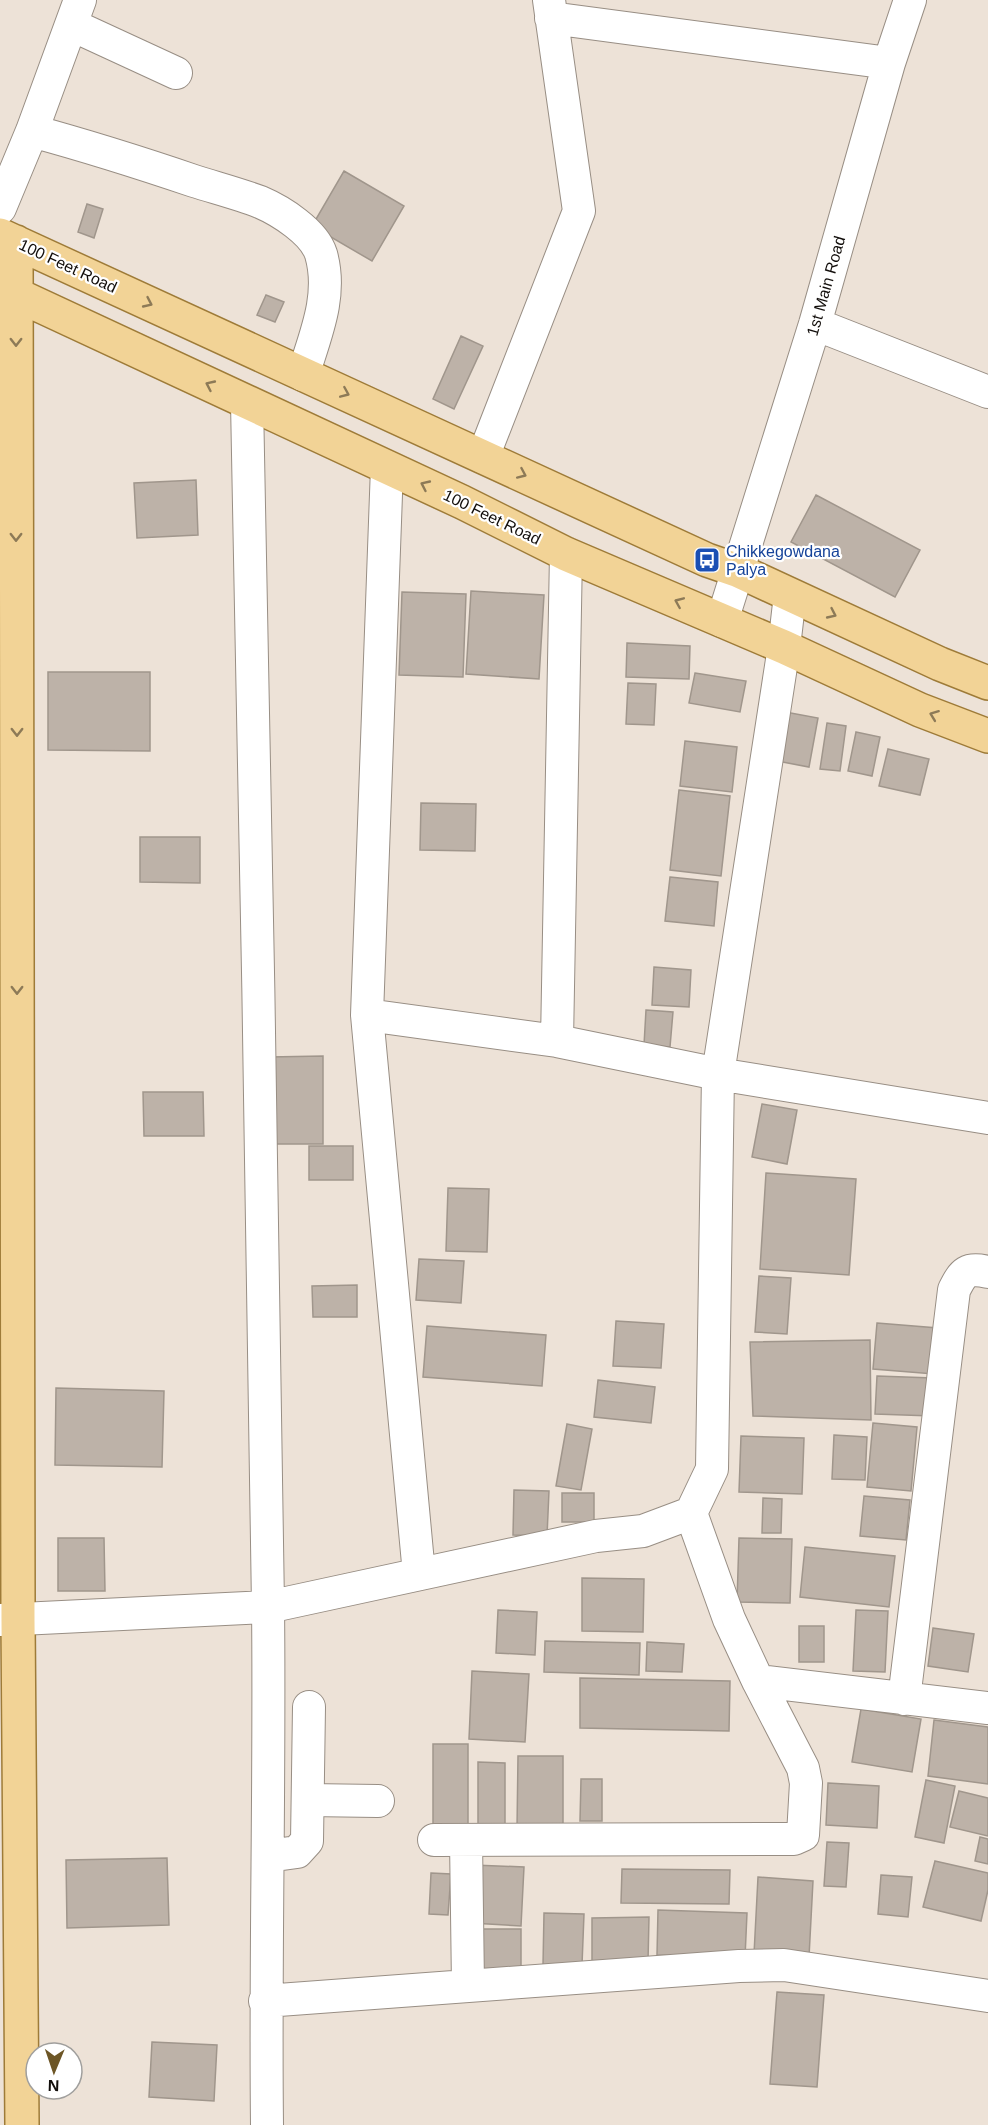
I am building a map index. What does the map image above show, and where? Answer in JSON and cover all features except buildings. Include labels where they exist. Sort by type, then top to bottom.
[{"type":"main road","name":"100 Feet Road","points":[[8,238],[707,560],[739,570],[940,664],[988,683]]},
{"type":"main road","points":[[8,238],[9,1621],[22,2125]]},
{"type":"main road","name":"100 Feet Road","points":[[8,291],[387,467],[566,554],[784,647],[920,710],[988,736]]},
{"type":"street","name":"1st Main Road","points":[[722,621],[815,324],[889,63],[910,0]]},
{"type":"street","points":[[483,457],[579,211],[550,9],[889,63]]},
{"type":"street","points":[[0,207],[32,131],[76,12],[176,73]]},
{"type":"street","points":[[32,131],[112,154],[261,203],[294,222],[314,238],[321,254],[326,281],[323,309],[303,375]]},
{"type":"street","points":[[815,324],[988,392]]},
{"type":"street","points":[[248,402],[268,1607],[268,1856],[265,2001],[267,2125]]},
{"type":"street","points":[[387,467],[367,1016],[419,1574]]},
{"type":"street","points":[[557,1041],[566,554]]},
{"type":"street","points":[[9,1621],[268,1607],[596,1536],[643,1531],[691,1513],[712,1469],[718,1074],[784,647],[790,594]]},
{"type":"street","points":[[367,1016],[557,1041],[718,1074],[988,1118]]},
{"type":"street","points":[[904,1699],[954,1290],[961,1275],[968,1270],[988,1272]]},
{"type":"street","points":[[434,1840],[798,1839],[803,1832],[806,1775],[729,1619],[691,1513]]},
{"type":"street","points":[[758,1681],[988,1708]]},
{"type":"street","points":[[268,1856],[290,1854],[303,1847],[308,1834],[309,1707]]},
{"type":"street","points":[[308,1800],[378,1802]]},
{"type":"street","points":[[466,1840],[468,1986]]},
{"type":"street","points":[[265,2001],[739,1965],[784,1965],[988,1996]]},
{"type":"place","name":"Chikkegowdana Palya","points":[[707,560]]}]
